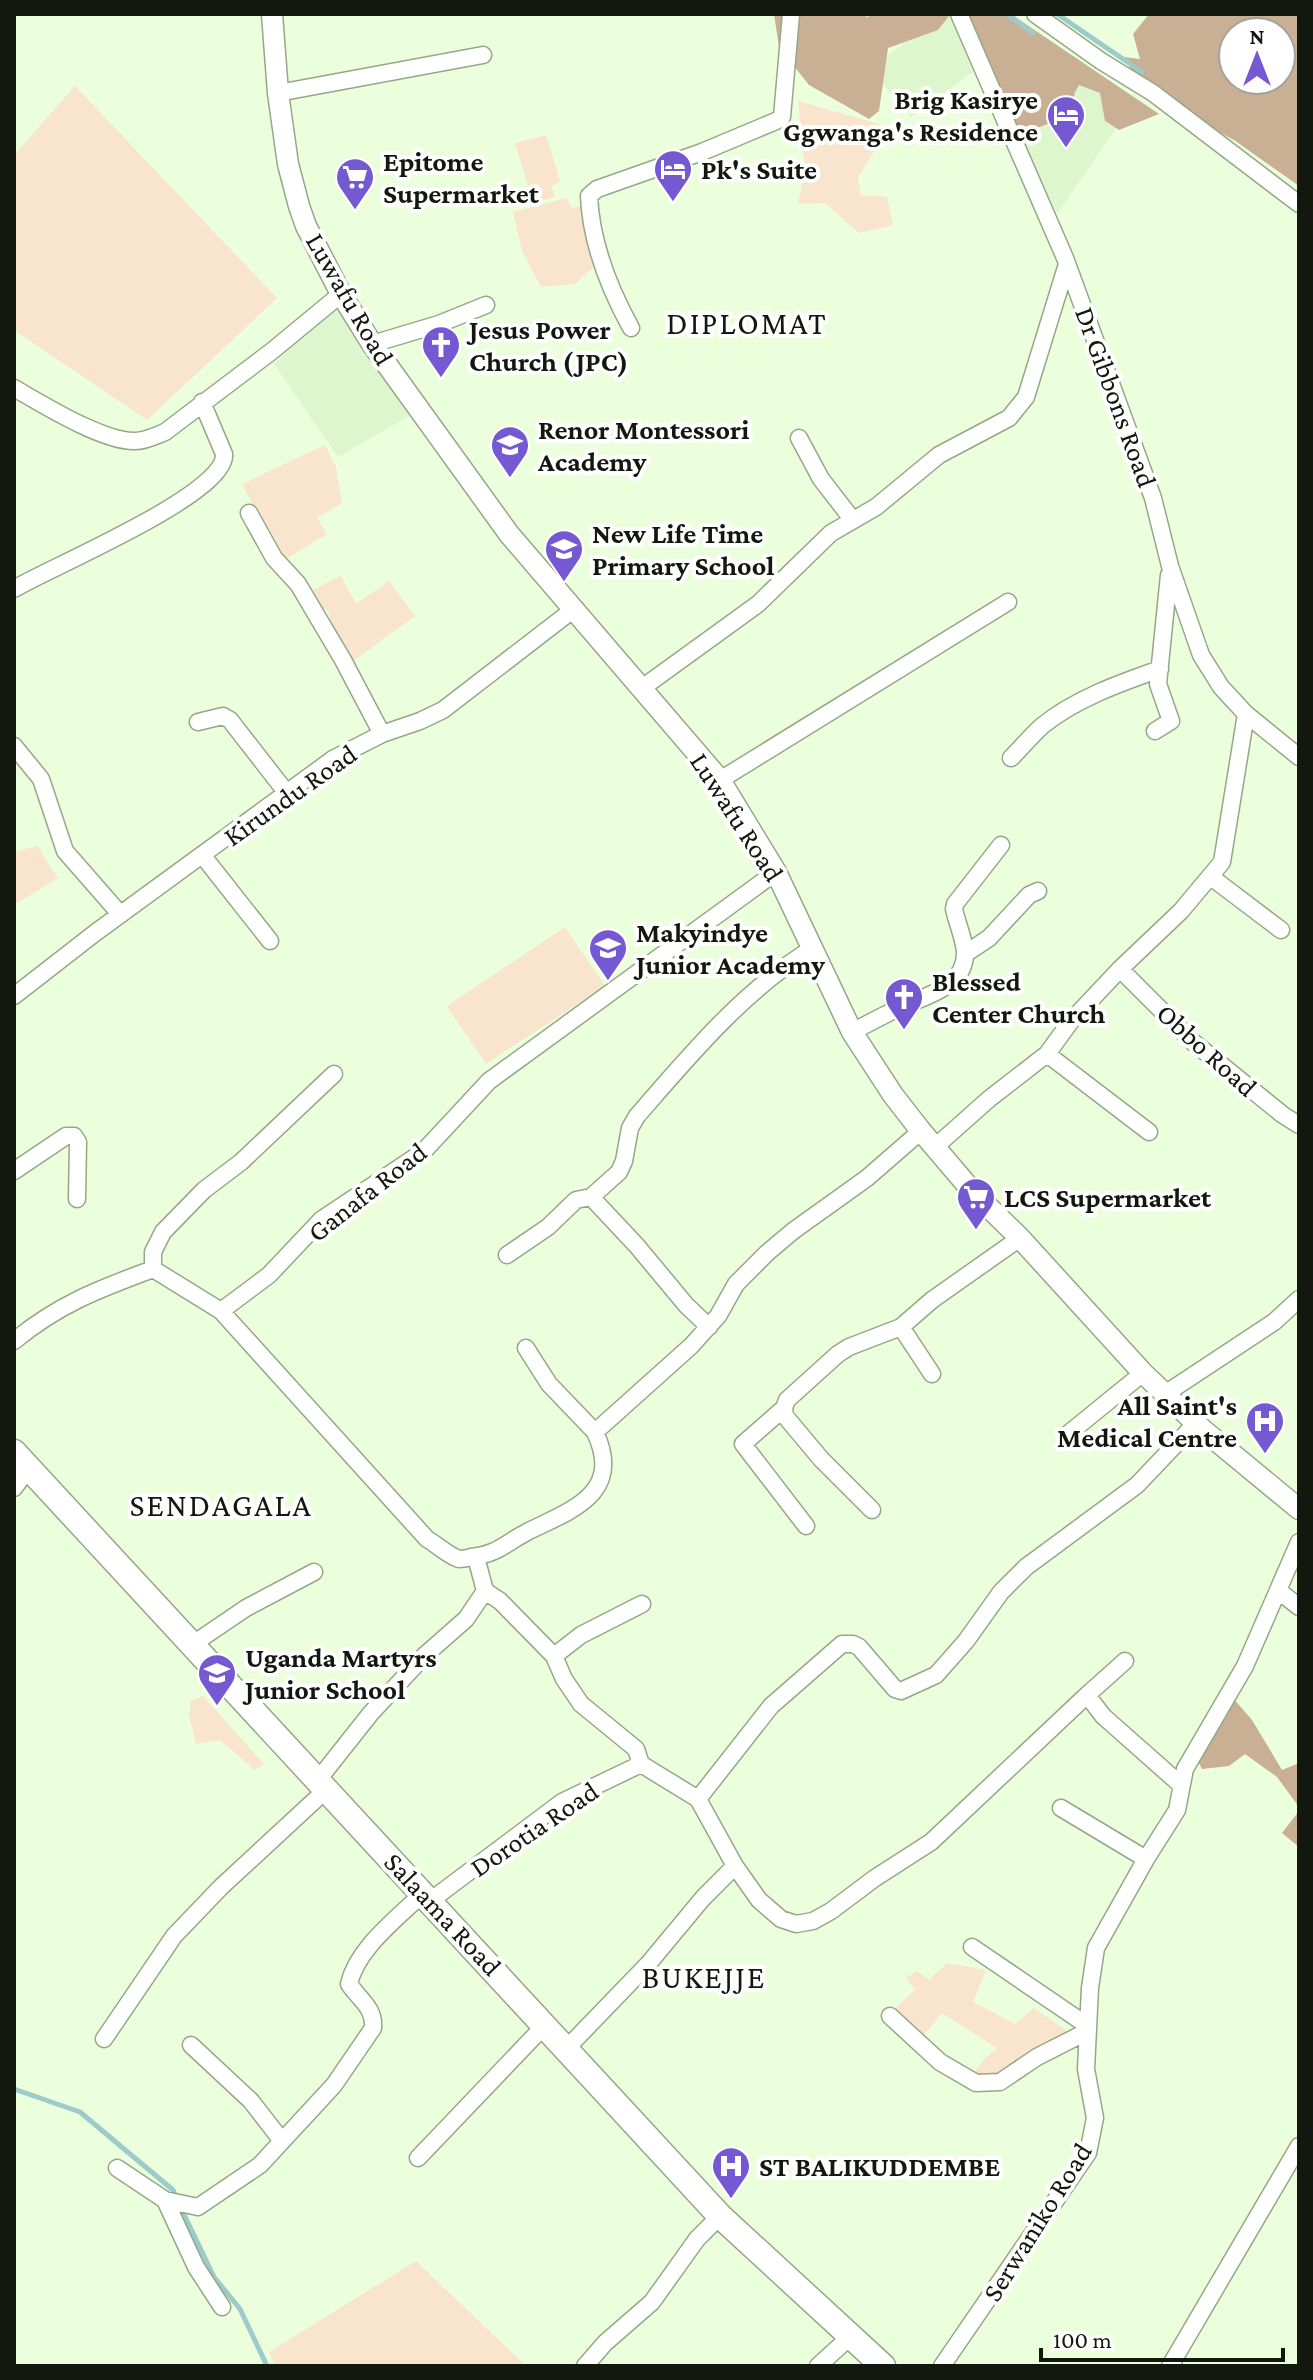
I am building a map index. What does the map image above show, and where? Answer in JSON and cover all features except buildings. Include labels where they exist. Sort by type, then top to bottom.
[{"type":"main road","name":"Salaama Road","points":[[21,1460],[720,2216],[883,2366]]},
{"type":"street","name":"Luwafu Road","points":[[272,14],[278,93],[288,164],[299,206],[341,294],[372,344],[509,534],[720,780],[776,872],[852,1032],[921,1131],[973,1192],[1020,1238],[1143,1373],[1196,1423],[1299,1509]]},
{"type":"street","points":[[631,328],[616,301],[601,258],[589,196],[597,189],[702,152],[782,117],[791,14]]},
{"type":"street","name":"Dr Gibbons Road","points":[[959,14],[1067,264],[1153,498],[1170,566],[1201,655],[1221,687],[1246,714],[1299,757]]},
{"type":"street","points":[[1035,14],[1153,93],[1299,204]]},
{"type":"street","points":[[278,93],[483,55]]},
{"type":"street","points":[[642,688],[758,604],[831,533],[876,507],[939,455],[1009,418],[1018,410],[1026,397],[1067,264]]},
{"type":"street","points":[[14,388],[94,430],[121,440],[155,437],[272,351],[341,294]]},
{"type":"street","points":[[372,344],[439,324],[486,305]]},
{"type":"street","points":[[14,589],[48,569],[90,553],[163,512],[218,472],[225,460],[224,454],[202,402]]},
{"type":"street","points":[[799,438],[821,479],[852,519]]},
{"type":"street","points":[[249,513],[274,558],[298,584],[382,734]]},
{"type":"street","points":[[1155,731],[1171,721],[1158,684],[1170,566]]},
{"type":"street","points":[[720,780],[1008,602]]},
{"type":"street","name":"Kirundu Road","points":[[14,996],[120,914],[333,759],[382,734],[443,710],[574,609]]},
{"type":"street","points":[[1011,758],[1042,726],[1085,699],[1118,683],[1160,669]]},
{"type":"street","points":[[935,1147],[989,1099],[1047,1054],[1071,1021],[1181,911],[1222,862],[1246,714]]},
{"type":"street","points":[[198,722],[223,716],[230,720],[286,792]]},
{"type":"street","points":[[14,746],[41,779],[65,851],[120,914]]},
{"type":"street","points":[[852,1032],[900,1007],[939,992],[962,967],[965,954],[955,904],[1001,845]]},
{"type":"street","points":[[203,856],[270,941]]},
{"type":"street","name":"Ganafa Road","points":[[221,1311],[269,1275],[321,1220],[423,1152],[489,1081],[776,872]]},
{"type":"street","points":[[1211,877],[1281,930]]},
{"type":"street","points":[[965,954],[989,938],[1029,895],[1038,891]]},
{"type":"street","points":[[507,1255],[548,1227],[576,1200],[591,1197],[619,1172],[630,1128],[637,1116],[704,1040],[772,976],[813,948]]},
{"type":"street","name":"Obbo Road","points":[[1120,969],[1193,1042],[1299,1125]]},
{"type":"street","points":[[1047,1054],[1149,1132]]},
{"type":"street","points":[[153,1269],[153,1252],[163,1232],[204,1190],[241,1162],[334,1074]]},
{"type":"street","points":[[595,1432],[691,1346],[718,1316],[736,1284],[767,1253],[867,1178],[921,1131]]},
{"type":"street","points":[[14,1171],[66,1136],[74,1136],[78,1142],[77,1199]]},
{"type":"street","points":[[591,1197],[709,1327]]},
{"type":"street","points":[[806,1526],[743,1444],[784,1408],[793,1393],[838,1354],[901,1327],[932,1300],[1020,1238]]},
{"type":"street","points":[[153,1269],[221,1311],[427,1539],[459,1559],[491,1555],[525,1533],[562,1517],[595,1491],[603,1474],[602,1447],[595,1432],[549,1384],[526,1348]]},
{"type":"street","points":[[14,1341],[71,1302],[153,1269]]},
{"type":"street","points":[[1165,1394],[1274,1322],[1299,1299]]},
{"type":"street","points":[[901,1327],[932,1374]]},
{"type":"street","points":[[1068,1434],[1143,1373]]},
{"type":"street","points":[[784,1408],[785,1416],[821,1459],[872,1510]]},
{"type":"street","points":[[698,1799],[771,1706],[842,1644],[859,1647],[895,1689],[901,1691],[936,1675],[966,1641],[1001,1592],[1026,1567],[1137,1485],[1196,1423]]},
{"type":"street","points":[[14,1488],[21,1460]]},
{"type":"street","name":"Serwaniko Road","points":[[942,2366],[1088,2153],[1095,2118],[1086,2069],[1096,1948],[1177,1810],[1185,1769],[1245,1666],[1299,1542]]},
{"type":"street","points":[[476,1557],[485,1591],[500,1601],[554,1656],[564,1679],[581,1704],[636,1749],[641,1764],[698,1799],[735,1866],[769,1911],[796,1924],[813,1921],[931,1842],[1125,1661]]},
{"type":"street","points":[[193,1644],[246,1608],[314,1572]]},
{"type":"street","points":[[104,2039],[174,1936],[322,1784],[371,1713],[424,1656],[466,1619],[485,1591]]},
{"type":"street","points":[[1279,1591],[1299,1607]]},
{"type":"street","points":[[554,1656],[581,1635],[642,1604]]},
{"type":"street","points":[[1087,1695],[1103,1716],[1181,1785]]},
{"type":"street","name":"Dorotia Road","points":[[168,2200],[198,2207],[260,2165],[334,2085],[373,2028],[374,2018],[370,2009],[349,1984],[351,1972],[373,1943],[427,1897],[562,1802],[641,1764]]},
{"type":"street","points":[[1061,1808],[1146,1859]]},
{"type":"street","points":[[567,2048],[649,1963],[703,1898],[735,1866]]},
{"type":"street","points":[[890,2016],[940,2062],[976,2083],[1000,2082],[1088,2028],[972,1947]]},
{"type":"street","points":[[418,2158],[545,2025]]},
{"type":"street","points":[[191,2045],[251,2101],[282,2141]]},
{"type":"street","points":[[1170,2366],[1299,2146]]},
{"type":"street","points":[[117,2168],[168,2200],[196,2267],[222,2307]]},
{"type":"street","points":[[585,2366],[605,2343],[652,2302],[690,2247],[720,2216]]},
{"type":"street","points":[[818,2366],[851,2336]]},
{"type":"shaded area","points":[[774,14],[949,16],[938,30],[888,48],[879,111],[869,119],[809,85],[779,47]]},
{"type":"shaded area","points":[[943,14],[949,14],[973,72],[911,117],[870,69]]},
{"type":"shaded area","points":[[968,14],[1011,14],[1136,99],[1057,214]]},
{"type":"shaded area","points":[[968,14],[1011,14],[1159,114],[1119,130],[1105,121],[1100,93],[1079,85],[1070,116],[1020,134]]},
{"type":"shaded area","points":[[1149,14],[1295,14],[1296,16],[1217,16],[1217,96],[1297,96],[1297,17],[1299,186],[1234,140],[1148,94],[1123,57],[1140,59],[1133,34]]},
{"type":"shaded area","points":[[75,86],[277,298],[147,420],[14,330],[14,155]]},
{"type":"shaded area","points":[[798,101],[889,127],[858,178],[861,195],[887,197],[893,225],[859,233],[825,203],[798,204],[805,171]]},
{"type":"shaded area","points":[[546,135],[560,181],[551,187],[555,197],[533,203],[515,143]]},
{"type":"shaded area","points":[[567,198],[571,208],[585,205],[598,263],[575,284],[541,287],[522,251],[513,212]]},
{"type":"shaded area","points":[[336,305],[409,416],[338,457],[274,364]]},
{"type":"shaded area","points":[[325,445],[336,467],[342,503],[317,518],[327,534],[283,561],[242,484]]},
{"type":"shaded area","points":[[341,576],[356,604],[389,581],[415,616],[352,662],[329,624],[330,616],[326,609],[317,608],[309,592]]},
{"type":"shaded area","points":[[37,846],[58,878],[14,905],[14,852]]},
{"type":"shaded area","points":[[565,927],[605,986],[486,1064],[447,1006]]},
{"type":"shaded area","points":[[203,1696],[264,1764],[255,1770],[220,1740],[196,1744],[189,1715],[191,1701]]},
{"type":"shaded area","points":[[1233,1698],[1252,1720],[1282,1770],[1299,1763],[1299,1807],[1277,1777],[1245,1754],[1229,1766],[1202,1769],[1197,1759]]},
{"type":"shaded area","points":[[1299,1811],[1299,1847],[1282,1833]]},
{"type":"shaded area","points":[[947,1963],[986,1970],[973,2002],[1015,2024],[1034,2008],[1070,2033],[999,2080],[973,2074],[997,2048],[942,2013],[921,2039],[893,2010],[915,1990],[906,1978],[917,1971],[929,1980]]},
{"type":"shaded area","points":[[416,2261],[524,2364],[275,2366],[269,2352]]},
{"type":"waterway","points":[[1006,14],[1033,33]]},
{"type":"waterway","points":[[1057,14],[1142,72]]},
{"type":"waterway","points":[[14,2089],[80,2112],[173,2190],[176,2197]]},
{"type":"waterway","points":[[180,2206],[214,2277],[240,2309],[267,2366]]},
{"type":"place","name":"Brig Kasirye Ggwanga's Residence","points":[[1066,149]]},
{"type":"place","name":"Pk's Suite","points":[[673,203]]},
{"type":"place","name":"Epitome Supermarket","points":[[355,211]]},
{"type":"place","name":"Jesus Power Church (JPC)","points":[[441,379]]},
{"type":"place","name":"Renor Montessori Academy","points":[[510,479]]},
{"type":"place","name":"New Life Time Primary School","points":[[564,583]]},
{"type":"place","name":"Makyindye Junior Academy","points":[[608,982]]},
{"type":"place","name":"Blessed Center Church","points":[[904,1031]]},
{"type":"place","name":"LCS Supermarket","points":[[976,1231]]},
{"type":"place","name":"All Saint's Medical Centre","points":[[1265,1455]]},
{"type":"place","name":"Uganda Martyrs Junior School","points":[[217,1707]]},
{"type":"place","name":"ST BALIKUDDEMBE","points":[[731,2200]]},
{"type":"district","name":"DIPLOMAT","points":[[747,323]]},
{"type":"district","name":"SENDAGALA","points":[[221,1505]]},
{"type":"district","name":"BUKEJJE","points":[[704,1977]]}]
